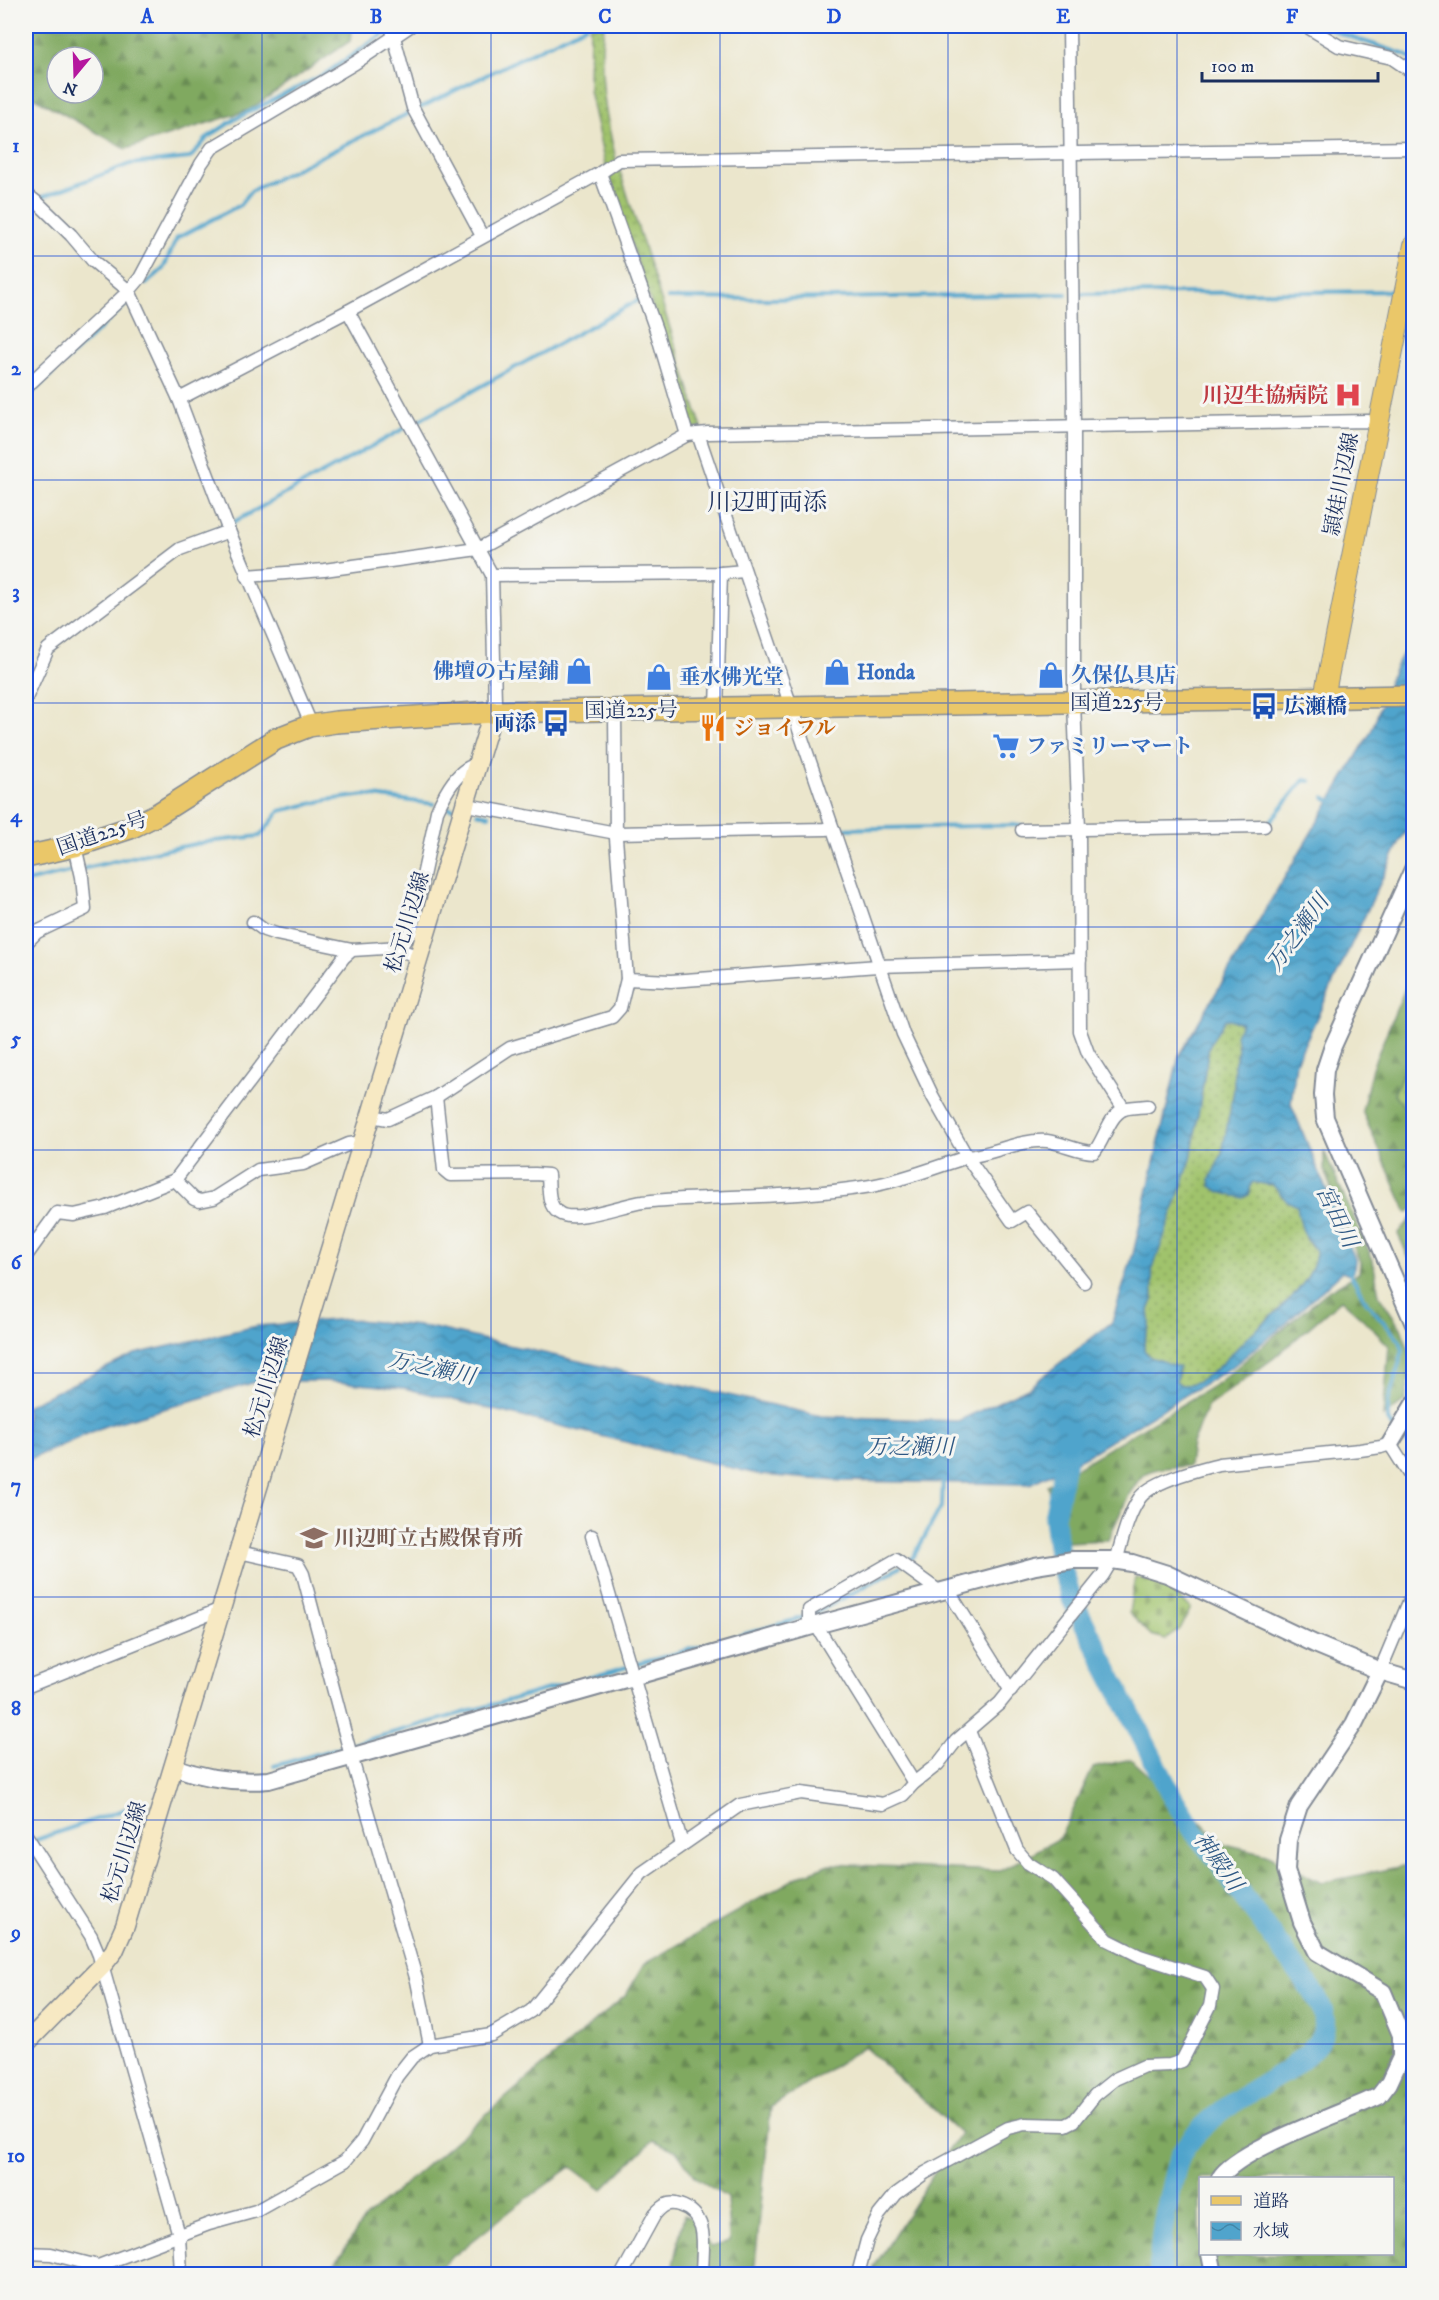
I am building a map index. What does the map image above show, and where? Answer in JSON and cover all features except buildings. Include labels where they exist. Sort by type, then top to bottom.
[{"type":"highway","name":"国道225号","points":[[26,857],[75,846],[130,828],[158,814],[276,739],[309,726],[336,722],[494,712],[1413,696]]},
{"type":"main road","name":"頴娃川辺線","points":[[1324,697],[1413,245]]},
{"type":"main road","name":"松元川辺線","points":[[26,2043],[102,1966],[120,1939],[494,712]]},
{"type":"street","points":[[26,387],[141,278],[201,164],[212,148],[355,63],[392,31],[411,26]]},
{"type":"street","points":[[1069,26],[1074,425],[1074,702],[1079,825],[1080,1030],[1088,1053],[1124,1109]]},
{"type":"street","points":[[1306,26],[1339,46],[1392,58],[1413,73]]},
{"type":"street","points":[[392,31],[415,111],[482,236]]},
{"type":"street","points":[[178,399],[348,311],[600,173],[619,160],[1413,148]]},
{"type":"street","points":[[600,173],[692,434],[744,570],[903,1034],[933,1097],[967,1157],[1012,1221],[1027,1212],[1084,1282]]},
{"type":"street","points":[[32,199],[71,235],[93,261],[129,291],[178,399],[227,527],[308,717],[309,726]]},
{"type":"street","points":[[348,311],[492,575],[494,712]]},
{"type":"street","points":[[248,576],[324,570],[478,549],[692,434],[1074,425],[1378,423]]},
{"type":"street","points":[[26,698],[48,649],[180,549],[227,527]]},
{"type":"street","points":[[492,575],[721,573],[744,570]]},
{"type":"street","points":[[717,708],[721,573]]},
{"type":"street","points":[[371,1116],[388,1119],[436,1097],[510,1048],[612,1017],[620,1008],[627,979],[616,835],[615,710]]},
{"type":"street","points":[[253,922],[264,930],[276,934],[352,950],[400,946],[411,932],[437,811],[460,774],[469,765],[478,764]]},
{"type":"street","points":[[467,805],[616,835],[832,827]]},
{"type":"street","points":[[1022,830],[1079,825],[1264,826]]},
{"type":"street","points":[[26,943],[37,932],[85,909],[75,846]]},
{"type":"street","points":[[1413,867],[1333,1046],[1325,1070],[1323,1095],[1325,1118],[1337,1150],[1413,1324]]},
{"type":"street","points":[[400,946],[405,952],[420,957]]},
{"type":"street","points":[[26,1256],[57,1213],[74,1215],[105,1208],[175,1180],[344,957],[352,950]]},
{"type":"street","points":[[627,979],[671,981],[878,966],[1080,960]]},
{"type":"street","points":[[436,1097],[444,1170],[450,1175],[548,1175],[549,1197],[553,1208],[559,1214],[577,1217],[626,1204],[650,1201],[794,1195],[846,1190],[883,1183],[1018,1144],[1048,1141],[1085,1152],[1094,1152],[1100,1146],[1108,1124],[1124,1109],[1148,1106]]},
{"type":"street","points":[[175,1180],[194,1199],[207,1200],[258,1170],[303,1164],[349,1144],[363,1142]]},
{"type":"street","points":[[26,2253],[51,2254],[99,2266],[179,2235],[256,2211],[345,2161],[362,2141],[397,2076],[412,2057],[430,2045],[491,2035],[531,2011],[642,1873],[740,1805],[801,1793],[883,1804],[903,1795],[938,1764],[957,1741],[1011,1691],[1114,1561],[1133,1508],[1140,1497],[1155,1485],[1219,1464],[1381,1448],[1392,1441],[1413,1404]]},
{"type":"street","points":[[1392,1441],[1413,1482]]},
{"type":"street","points":[[592,1536],[682,1844]]},
{"type":"street","points":[[239,1552],[298,1565],[303,1574],[349,1749],[417,1981],[430,2045]]},
{"type":"street","points":[[914,1783],[810,1621],[808,1610],[896,1560],[944,1591],[1011,1691]]},
{"type":"street","points":[[174,1767],[215,1779],[244,1782],[268,1780],[349,1749],[810,1621],[944,1591],[1035,1566],[1073,1560],[1114,1561],[1150,1568],[1183,1580],[1259,1619],[1380,1671],[1413,1681]]},
{"type":"street","points":[[1221,2177],[1226,2169],[1262,2148],[1379,2096],[1389,2083],[1401,2057],[1401,2035],[1383,1992],[1317,1952],[1302,1922],[1286,1869],[1288,1840],[1299,1806],[1354,1724],[1380,1671],[1413,1590]]},
{"type":"street","points":[[26,1687],[221,1609]]},
{"type":"street","points":[[858,2274],[867,2240],[879,2215],[896,2194],[925,2173],[1008,2128],[1025,2124],[1066,2125],[1074,2121],[1095,2095],[1114,2079],[1144,2067],[1170,2065],[1182,2061],[1213,1997],[1213,1989],[1205,1977],[1140,1956],[1108,1940],[1053,1879],[1023,1859],[1017,1850],[969,1731]]},
{"type":"street","points":[[26,1835],[91,1936],[102,1966],[179,2235],[181,2274]]},
{"type":"street","points":[[622,2274],[655,2214],[665,2205],[673,2203],[689,2208],[700,2219],[702,2274]]},
{"type":"street","points":[[1210,2255],[1214,2274]]},
{"type":"green space","points":[[26,26],[353,26],[350,41],[249,110],[126,149],[47,105],[105,105],[105,45],[45,45],[45,104],[26,93]]},
{"type":"green space","points":[[590,26],[604,26],[602,76],[616,159],[702,428],[694,429],[692,426],[605,165],[589,90]]},
{"type":"green space","points":[[1413,969],[1413,1049],[1394,1094],[1413,1119],[1413,1209],[1407,1213],[1362,1111],[1372,1068]]},
{"type":"green space","points":[[1413,1002],[1413,1168],[1380,1084]]},
{"type":"green space","points":[[1225,1019],[1242,1023],[1234,1066],[1234,1090],[1222,1154],[1210,1179],[1248,1195],[1251,1182],[1273,1185],[1286,1200],[1297,1206],[1307,1242],[1316,1250],[1309,1274],[1281,1308],[1210,1374],[1191,1384],[1181,1385],[1176,1381],[1179,1373],[1150,1357],[1144,1350],[1150,1323],[1149,1310],[1153,1300],[1151,1271],[1191,1159],[1209,1046]]},
{"type":"green space","points":[[1324,1151],[1373,1260],[1379,1295],[1401,1328],[1413,1362],[1405,1401],[1383,1417],[1389,1346],[1341,1300],[1274,1358],[1207,1407],[1192,1443],[1189,1466],[1156,1470],[1141,1477],[1108,1540],[1067,1542],[1047,1485],[1218,1383],[1328,1291],[1359,1273],[1360,1262],[1324,1170]]},
{"type":"green space","points":[[1413,1216],[1413,1267],[1398,1234]]},
{"type":"green space","points":[[1135,1577],[1161,1583],[1191,1608],[1180,1629],[1166,1639],[1151,1635],[1129,1613]]},
{"type":"green space","points":[[1131,1759],[1225,1844],[1267,1854],[1321,1883],[1413,1864],[1413,2274],[873,2274],[874,2267],[960,2133],[864,2047],[771,2107],[754,2274],[671,2274],[684,2215],[695,2220],[710,2247],[729,2242],[727,2198],[694,2176],[677,2151],[653,2140],[602,2190],[571,2167],[514,2208],[431,2274],[328,2274],[365,2218],[626,1995],[644,1964],[801,1875],[830,1864],[1000,1871],[1060,1838],[1093,1768]]},
{"type":"water","name":"万之瀬川","points":[[1413,636],[1413,822],[1401,839],[1296,1062],[1291,1104],[1355,1259],[1354,1271],[1349,1275],[1342,1272],[1283,1326],[1232,1367],[1084,1457],[1030,1484],[838,1481],[761,1475],[404,1388],[326,1381],[259,1381],[105,1426],[26,1461],[26,1406],[135,1354],[257,1326],[347,1319],[429,1327],[821,1416],[958,1421],[1028,1388],[1112,1322],[1133,1254],[1179,1055],[1371,732],[1393,671]],"holes":[[[1225,1019],[1242,1023],[1236,1033],[1238,1050],[1234,1066],[1234,1090],[1222,1154],[1210,1179],[1211,1186],[1220,1192],[1243,1198],[1248,1195],[1252,1182],[1273,1185],[1286,1200],[1297,1206],[1303,1230],[1316,1250],[1314,1262],[1309,1274],[1292,1297],[1218,1367],[1200,1380],[1181,1385],[1176,1381],[1179,1367],[1150,1357],[1144,1350],[1150,1323],[1149,1310],[1153,1300],[1152,1271],[1191,1159],[1209,1046]]]},
{"type":"waterway","points":[[146,284],[163,269],[177,238],[240,205],[251,191],[586,26]]},
{"type":"waterway","points":[[1325,26],[1339,33],[1406,55],[1414,61]]},
{"type":"waterway","points":[[37,199],[130,164],[190,158],[208,137],[237,118],[325,74],[389,30]]},
{"type":"waterway","points":[[1080,294],[1400,291]]},
{"type":"waterway","points":[[668,298],[771,299],[1066,294]]},
{"type":"waterway","points":[[193,538],[232,523],[640,299]]},
{"type":"waterway","points":[[26,398],[127,303]]},
{"type":"waterway","points":[[1266,823],[1269,823],[1304,780],[1310,781]]},
{"type":"waterway","points":[[26,882],[154,852],[206,842],[260,836],[280,811],[327,800],[366,795],[434,804]]},
{"type":"waterway","points":[[1324,797],[1334,802]]},
{"type":"waterway","points":[[443,807],[454,809]]},
{"type":"waterway","points":[[477,813],[489,815]]},
{"type":"waterway","points":[[839,829],[1021,825]]},
{"type":"waterway","name":"宮田川","points":[[1348,1270],[1367,1303],[1400,1341],[1403,1350],[1388,1403],[1388,1420],[1393,1427]]},
{"type":"waterway","name":"宮田川","points":[[1400,1435],[1414,1450]]},
{"type":"waterway","name":"神殿川","points":[[1070,1439],[1054,1518],[1060,1562],[1071,1597],[1173,1798],[1195,1833],[1218,1860],[1312,1990],[1324,2020],[1321,2037],[1309,2052],[1287,2072],[1217,2114],[1195,2135],[1182,2152],[1166,2211],[1160,2274]]},
{"type":"waterway","points":[[906,1563],[914,1556],[942,1505],[943,1479]]},
{"type":"waterway","points":[[274,1766],[798,1619],[816,1613],[900,1567]]},
{"type":"waterway","points":[[36,1840],[146,1802]]},
{"type":"place","name":"川辺生協病院","points":[[1348,395]]},
{"type":"place","name":"佛壇の古屋鋪","points":[[579,671]]},
{"type":"place","name":"Honda","points":[[837,672]]},
{"type":"place","name":"久保仏具店","points":[[1051,675]]},
{"type":"place","name":"垂水佛光堂","points":[[659,677]]},
{"type":"place","name":"広瀬橋","points":[[1264,706]]},
{"type":"place","name":"両添","points":[[556,723]]},
{"type":"place","name":"ジョイフル","points":[[713,728]]},
{"type":"place","name":"ファミリーマート","points":[[1006,746]]},
{"type":"place","name":"川辺町立古殿保育所","points":[[314,1538]]},
{"type":"district","name":"川辺町両添","points":[[767,502]]}]
